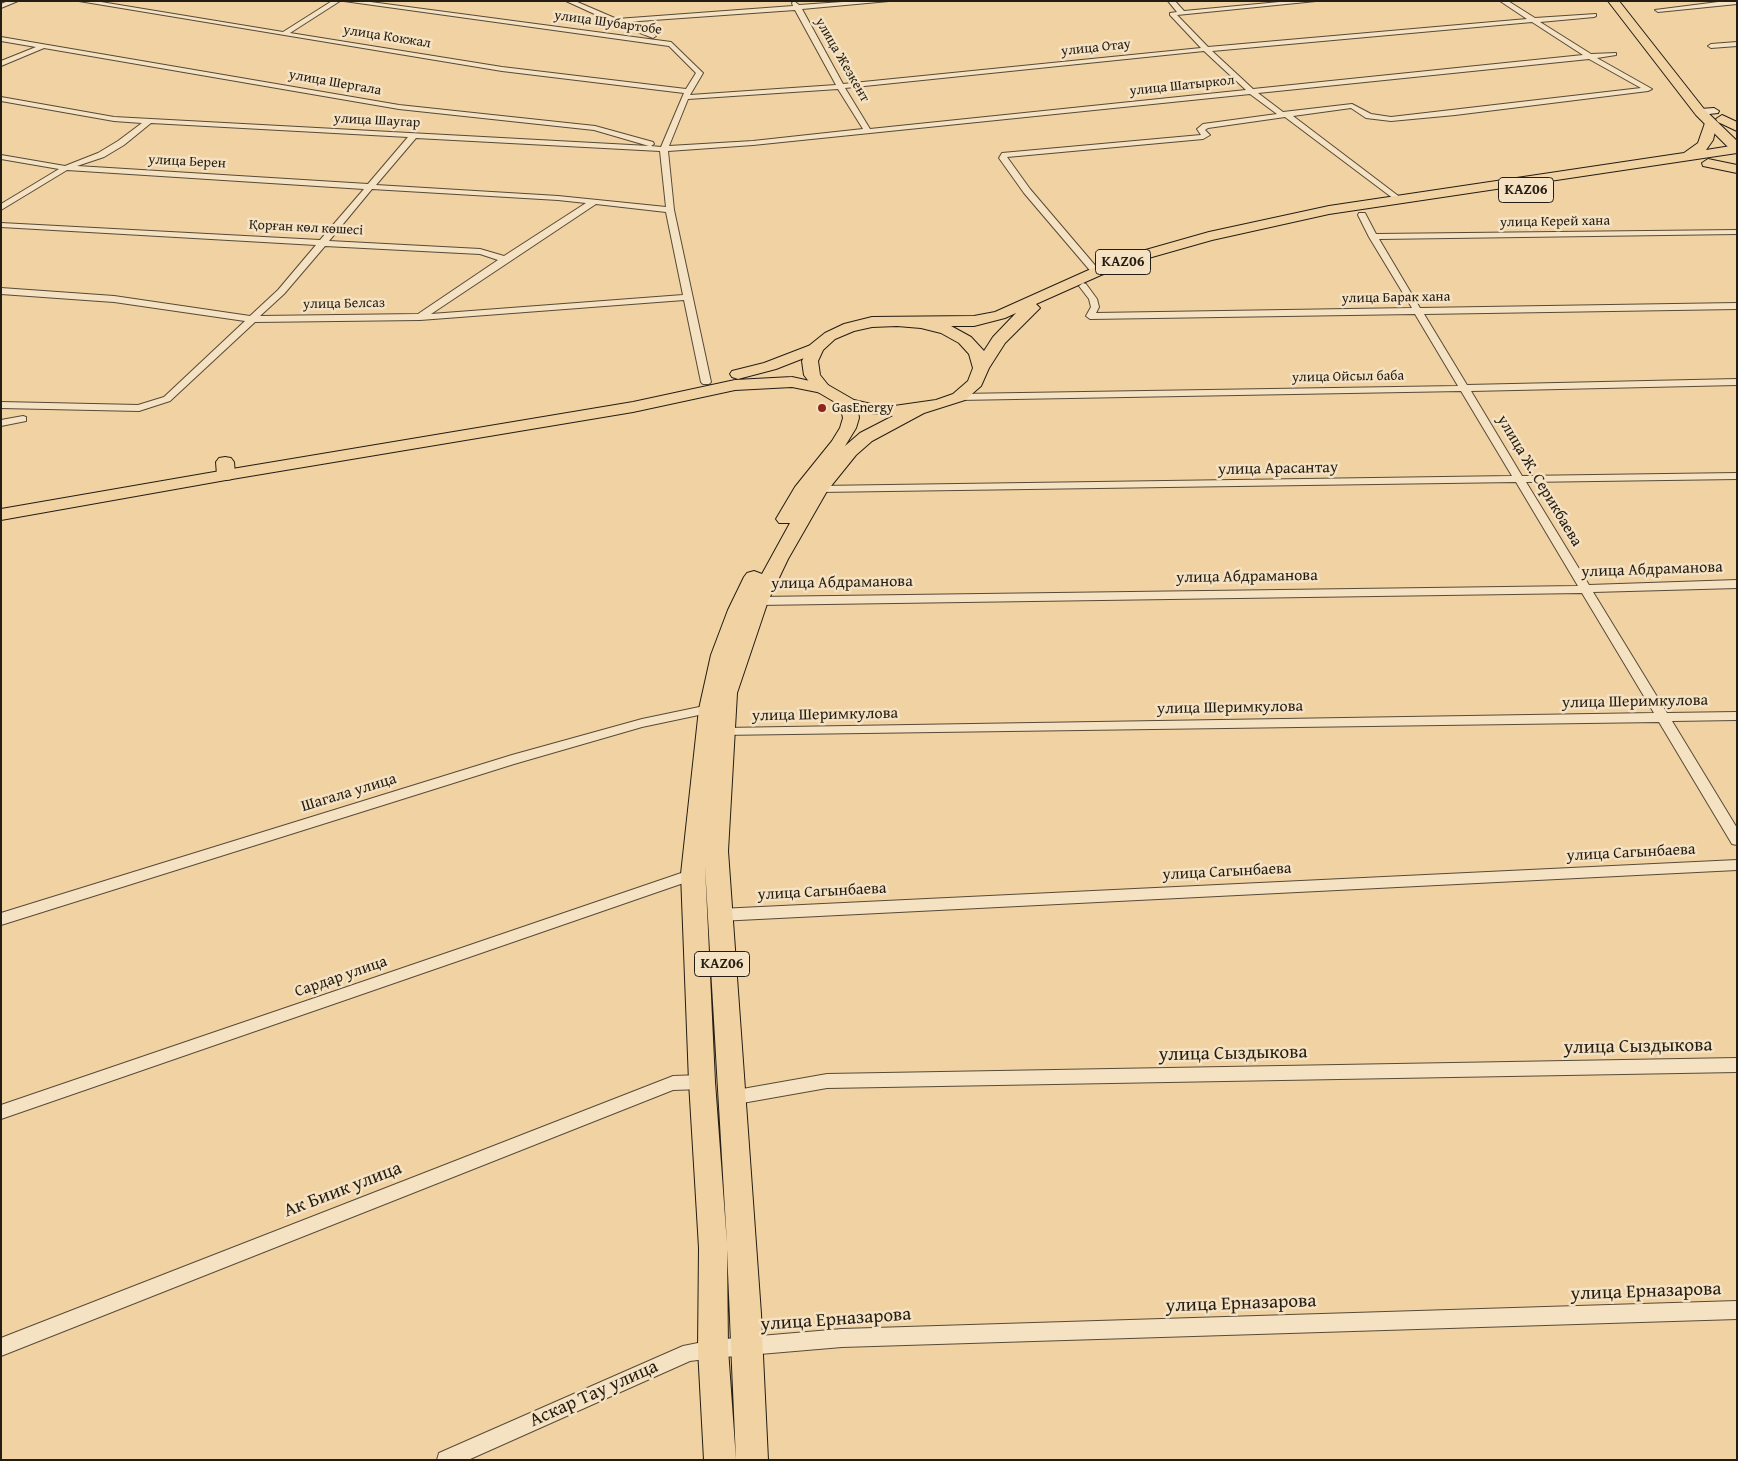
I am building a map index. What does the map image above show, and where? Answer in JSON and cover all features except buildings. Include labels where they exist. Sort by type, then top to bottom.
[{"type":"main road","points":[[1613,1],[1700,112],[1737,127]]},
{"type":"main road","points":[[1626,1],[1737,149]]},
{"type":"main road","points":[[1715,118],[1737,136]]},
{"type":"main road","points":[[1687,157],[1703,146],[1715,118]]},
{"type":"main road","name":"KАZ06","points":[[816,348],[830,336],[872,322],[974,321],[1000,315],[1096,272],[1140,256],[1209,236],[1329,210],[1737,149]]},
{"type":"main road","name":"KАZ06","points":[[822,388],[848,403],[870,409],[894,411],[919,409],[941,404],[959,396],[975,383],[981,368],[999,340],[1024,314],[1083,286],[1183,252],[1260,234],[1362,215],[1737,159]]},
{"type":"main road","points":[[1708,163],[1737,169]]},
{"type":"main road","name":"KАZ06","points":[[922,323],[946,330],[965,340],[977,353],[981,368]]},
{"type":"main road","points":[[1,515],[225,469],[706,382],[770,366],[816,348]]},
{"type":"main road","points":[[816,348],[810,361],[812,375],[822,388]]},
{"type":"main road","points":[[1,504],[633,407],[735,385],[792,382],[822,388]]},
{"type":"main road","name":"KАZ06","points":[[720,1460],[713,1349],[713,1248],[702,1082],[693,874],[709,709],[722,655],[738,610],[759,566],[801,491],[848,428],[851,418],[848,403]]},
{"type":"main road","name":"KАZ06","points":[[752,1460],[747,1347],[716,851],[727,693],[758,600],[819,489],[850,451],[866,436],[919,409]]},
{"type":"street","points":[[1,6],[15,1]]},
{"type":"street","name":"улица Кокжал","points":[[82,1],[502,68],[687,94]]},
{"type":"street","points":[[284,34],[337,1]]},
{"type":"street","name":"улица Шубартобе","points":[[347,1],[672,44],[700,73],[687,94]]},
{"type":"street","points":[[569,1],[672,44]]},
{"type":"street","name":"улица Жезкент","points":[[794,1],[841,87],[868,131]]},
{"type":"street","points":[[614,21],[798,9],[886,1]]},
{"type":"street","points":[[1171,1],[1182,13]]},
{"type":"street","points":[[1313,1],[1172,14],[1252,92],[1281,114],[1287,115],[1398,200]]},
{"type":"street","points":[[1096,272],[1027,191],[1003,158],[1005,155],[1203,137],[1206,135],[1201,129],[1202,127],[1352,106],[1369,116],[1391,119],[1648,89],[1503,1]]},
{"type":"street","points":[[1658,10],[1737,2]]},
{"type":"street","name":"улица Отау","points":[[687,94],[841,87],[1206,49],[1594,15]]},
{"type":"street","name":"улица Шергала","points":[[1,39],[400,107],[596,128],[638,139],[664,149]]},
{"type":"street","points":[[1711,46],[1737,44]]},
{"type":"street","points":[[1,64],[44,46]]},
{"type":"street","name":"улица Шатыркол","points":[[753,143],[1614,54]]},
{"type":"street","points":[[687,94],[664,149],[670,210],[706,382]]},
{"type":"street","name":"улица Шаугар","points":[[1,99],[114,119],[664,149],[753,143]]},
{"type":"street","points":[[1,208],[66,168],[101,154],[121,143],[150,120]]},
{"type":"street","points":[[1,405],[139,408],[167,399],[281,292],[413,136]]},
{"type":"street","name":"улица Берен","points":[[1,157],[66,168],[558,198],[670,210]]},
{"type":"street","points":[[420,317],[594,202]]},
{"type":"street","name":"улица Ж. Серикбаева","points":[[1362,215],[1373,237],[1737,840]]},
{"type":"street","name":"Қорған көл көшесі","points":[[1,225],[480,252],[506,259]]},
{"type":"street","name":"улица Керей хана","points":[[1373,237],[1737,232]]},
{"type":"street","name":"улица Барак хана","points":[[1083,286],[1096,307],[1090,316],[1737,306]]},
{"type":"street","name":"улица Белсаз","points":[[1,291],[114,299],[253,319],[420,317],[689,297]]},
{"type":"street","name":"улица Ойсыл баба","points":[[959,396],[1214,394],[1737,382]]},
{"type":"street","points":[[1,423],[23,420]]},
{"type":"street","name":"улица Арасантау","points":[[819,489],[1737,476]]},
{"type":"street","name":"улица Абдраманова","points":[[758,600],[1585,589],[1737,584]]},
{"type":"street","name":"Шагала улица","points":[[1,919],[512,760],[642,722],[709,709]]},
{"type":"street","name":"улица Шеримкулова","points":[[724,732],[1737,716]]},
{"type":"street","name":"улица Сагынбаева","points":[[719,914],[1737,865]]},
{"type":"street","name":"Сардар улица","points":[[1,1112],[693,874]]},
{"type":"street","name":"улица Сыздыкова","points":[[732,1098],[827,1081],[1737,1065]]},
{"type":"street","name":"Ак Биик улица","points":[[1,1347],[673,1083],[702,1082]]},
{"type":"street","name":"улица Ерназарова","points":[[747,1347],[852,1338],[1737,1310]]},
{"type":"street","name":"Аскар Тау улица","points":[[446,1460],[688,1352],[747,1347]]},
{"type":"place","name":"GasEnergy","points":[[822,408]]}]
